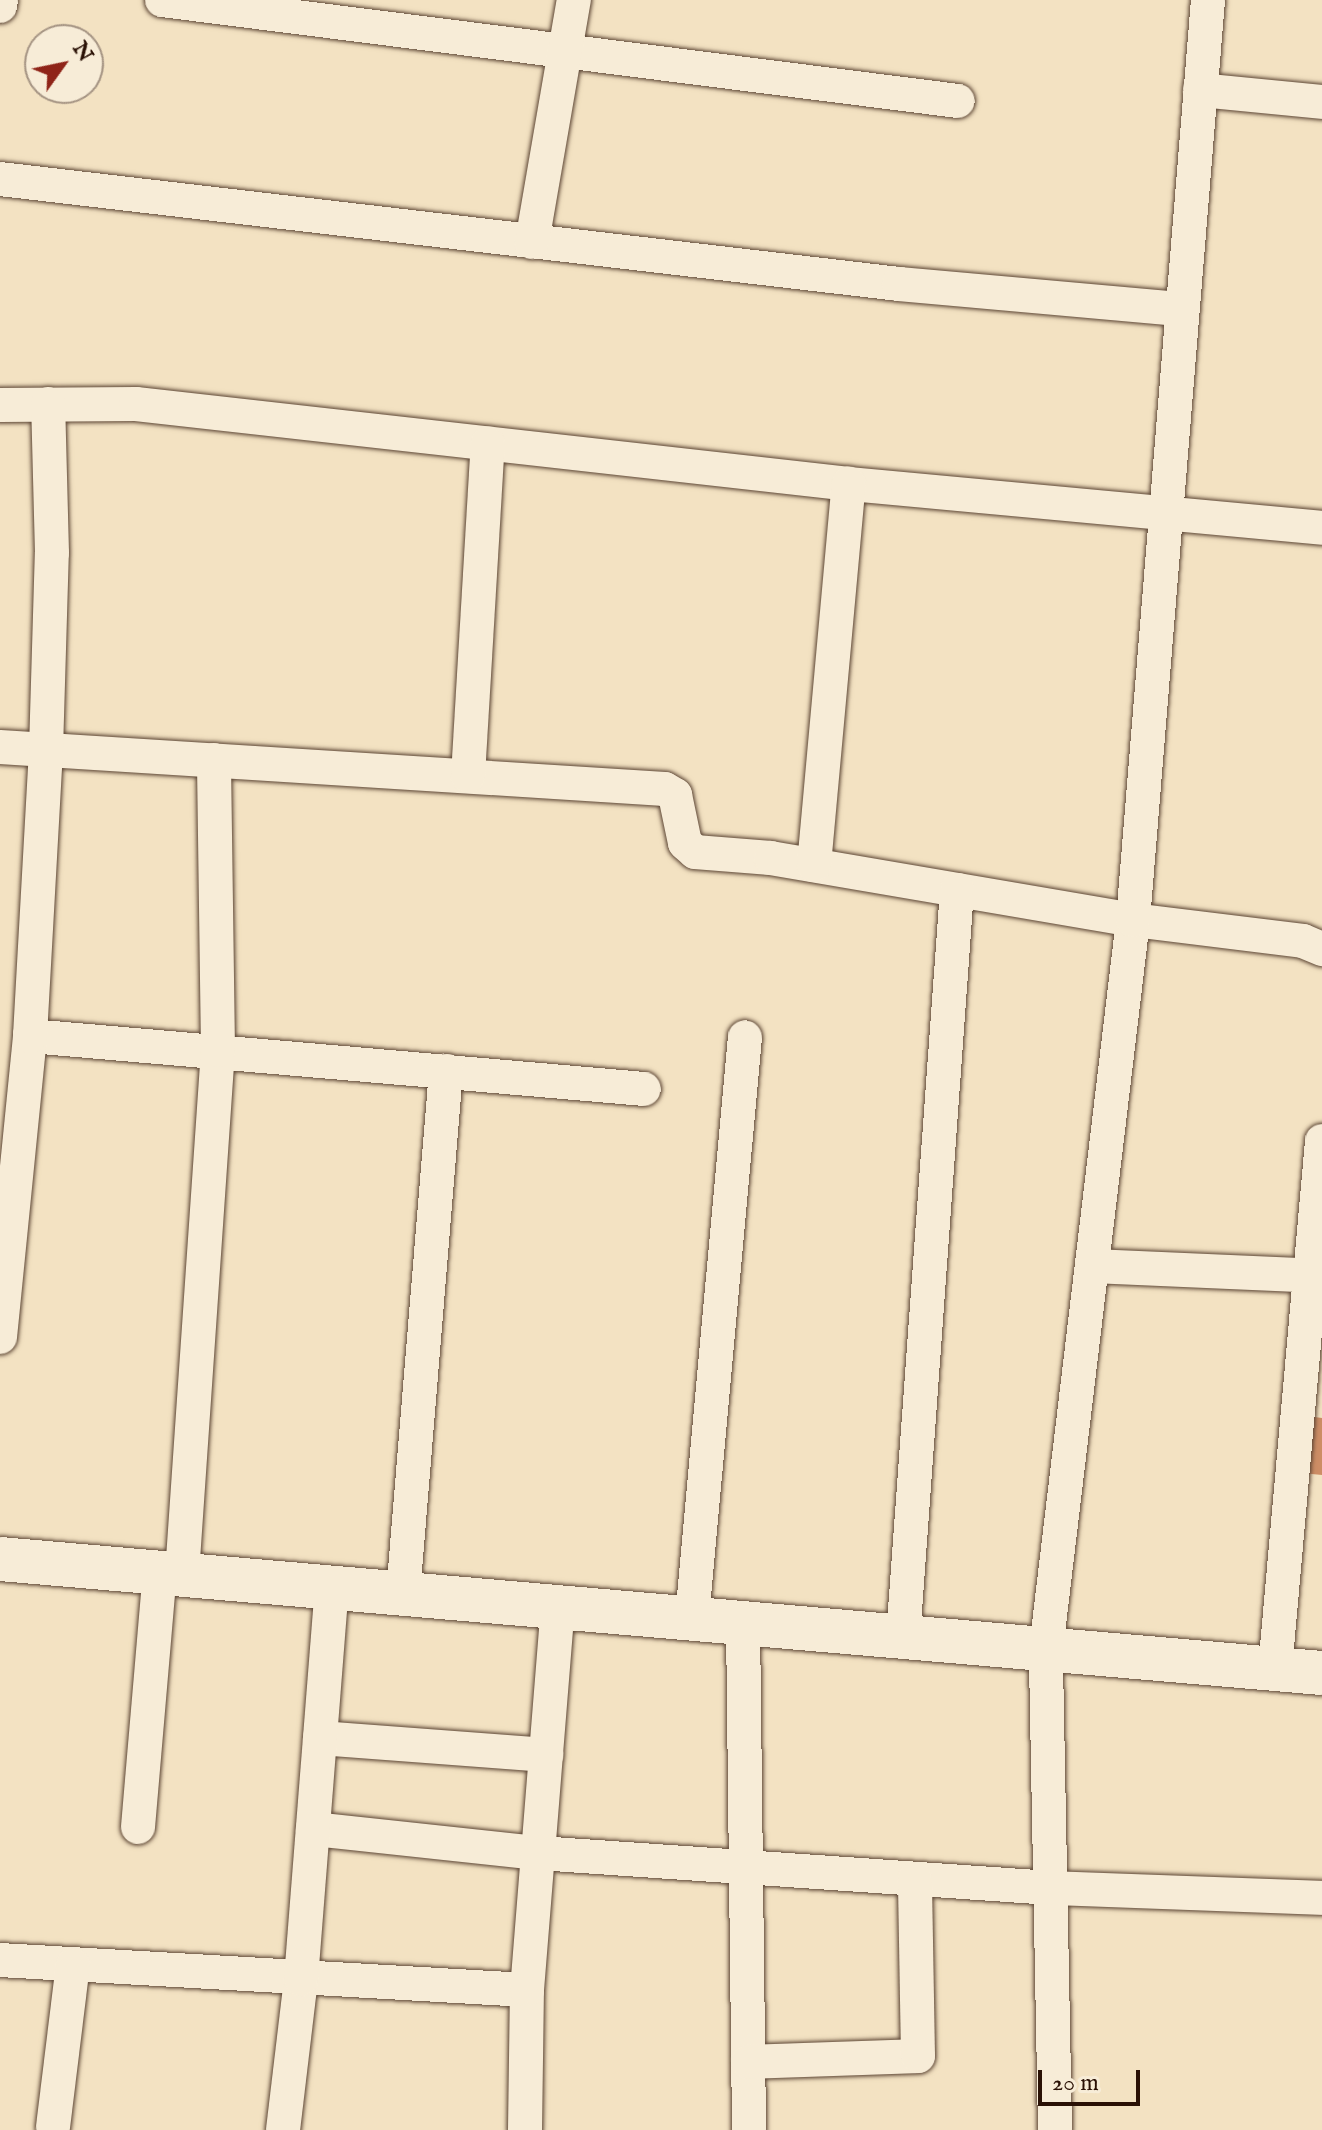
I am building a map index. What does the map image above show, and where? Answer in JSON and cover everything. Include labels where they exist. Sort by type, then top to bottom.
[{"type":"street","points":[[0,6],[1,0]]},
{"type":"street","points":[[162,0],[958,101]]},
{"type":"street","points":[[532,242],[574,0]]},
{"type":"street","points":[[1055,2130],[1046,1649],[1133,920],[1166,516],[1179,309],[1208,0]]},
{"type":"street","points":[[1200,90],[1322,102]]},
{"type":"street","points":[[0,179],[899,284],[1179,309]]},
{"type":"street","points":[[0,1337],[30,1036],[46,750],[52,553],[48,404]]},
{"type":"street","points":[[0,405],[136,404],[849,484],[1166,516],[1322,528]]},
{"type":"street","points":[[468,776],[488,444]]},
{"type":"street","points":[[814,865],[849,484]]},
{"type":"street","points":[[0,747],[665,789],[675,795],[685,843],[695,852],[814,865],[1133,920],[1303,941],[1322,949]]},
{"type":"street","points":[[138,1827],[171,1573],[218,1050],[214,760]]},
{"type":"street","points":[[903,1638],[957,890]]},
{"type":"street","points":[[30,1036],[644,1089]]},
{"type":"street","points":[[692,1618],[745,1037]]},
{"type":"street","points":[[403,1594],[446,1071]]},
{"type":"street","points":[[1275,1669],[1318,1276],[1322,1141]]},
{"type":"street","points":[[1092,1266],[1318,1276]]},
{"type":"street","points":[[0,1559],[1322,1673]]},
{"type":"street","points":[[283,2130],[301,1979],[332,1587]]},
{"type":"street","points":[[525,2130],[527,1990],[558,1606]]},
{"type":"street","points":[[743,1622],[749,2130]]},
{"type":"street","points":[[320,1738],[546,1755]]},
{"type":"street","points":[[313,1829],[538,1853],[915,1879],[1051,1888],[1322,1898]]},
{"type":"street","points":[[748,2062],[918,2056],[915,1879]]},
{"type":"street","points":[[0,1960],[527,1990]]},
{"type":"street","points":[[53,2127],[73,1965]]},
{"type":"building","points":[[1307,1416],[1322,1418],[1322,1475],[1302,1473]]}]
